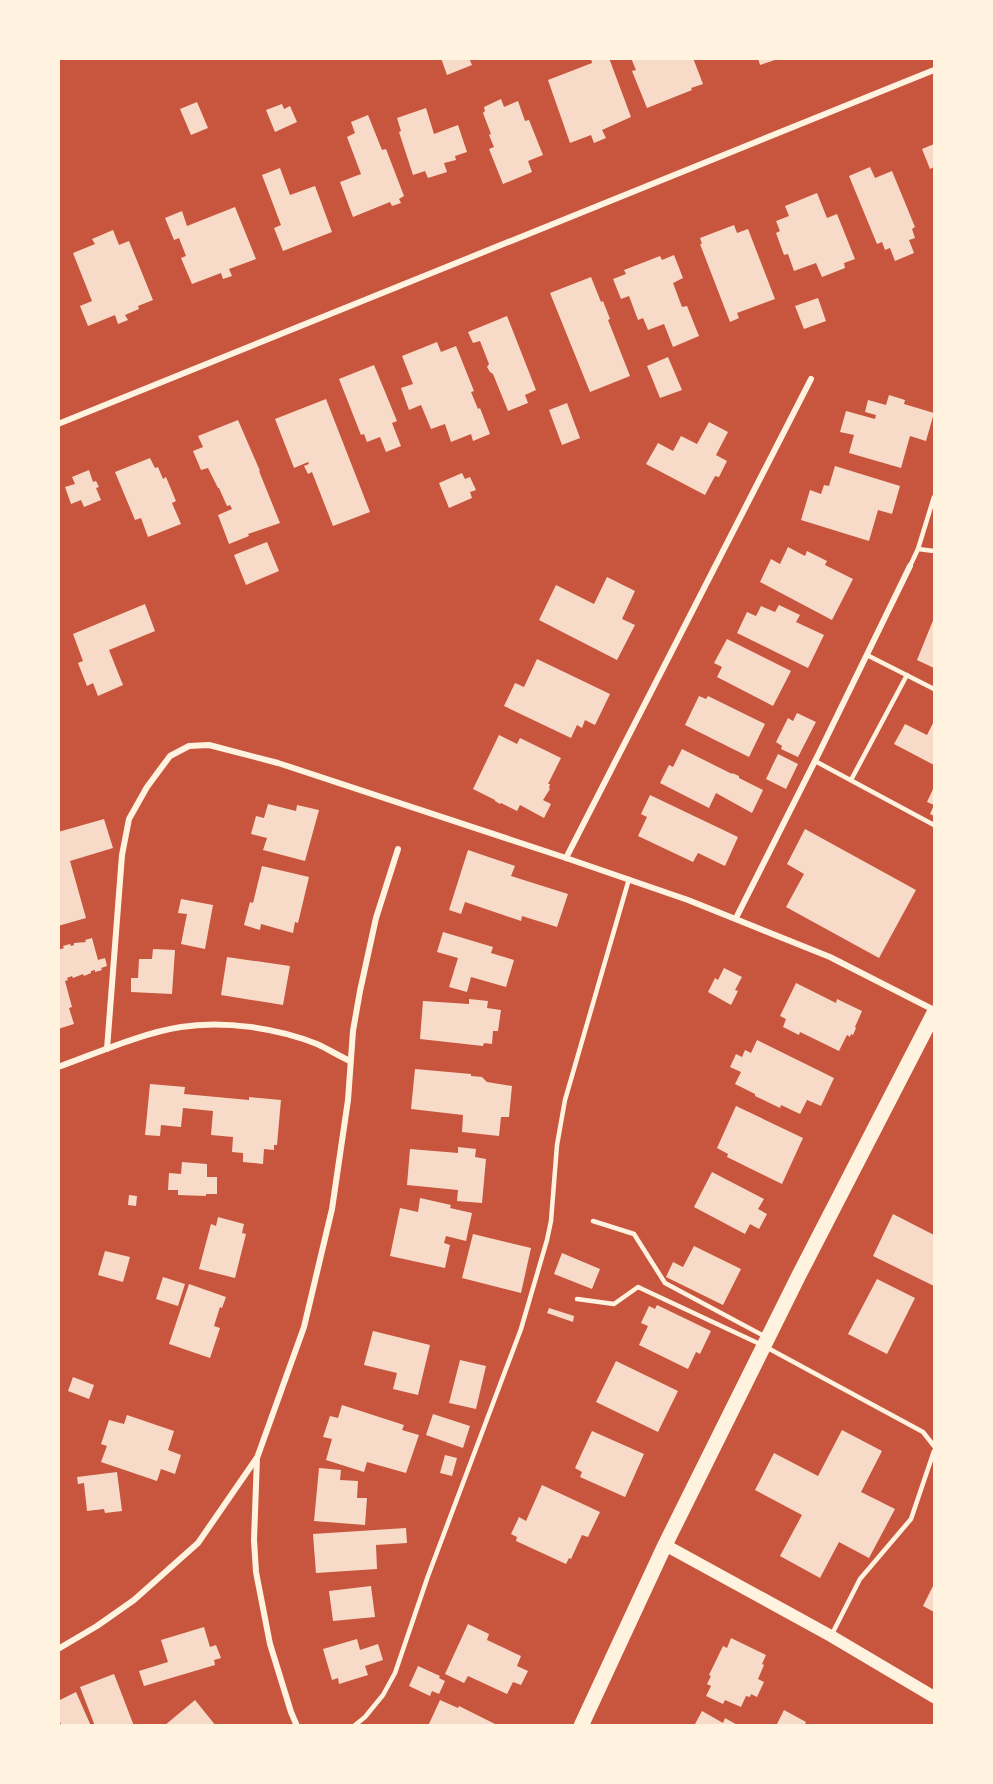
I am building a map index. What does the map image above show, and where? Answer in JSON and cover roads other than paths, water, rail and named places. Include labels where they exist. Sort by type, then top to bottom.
[{"type":"main road","points":[[581,1725],[665,1545],[934,1012]]},
{"type":"main road","points":[[665,1545],[831,1636],[934,1697]]},
{"type":"street","points":[[58,424],[934,70]]},
{"type":"street","points":[[566,858],[811,379]]},
{"type":"street","points":[[736,918],[910,566]]},
{"type":"street","points":[[107,1049],[122,855],[129,819],[147,787],[170,756],[189,747],[209,745],[278,763],[629,879],[736,918],[830,957],[934,1012]]},
{"type":"street","points":[[58,1649],[97,1626],[134,1600],[198,1543],[257,1458],[304,1327],[332,1209],[348,1100],[352,1030],[376,918],[398,849]]},
{"type":"street","points":[[58,1066],[127,1042],[180,1027],[210,1024],[284,1034],[317,1044],[350,1061]]},
{"type":"street","points":[[257,1458],[254,1540],[256,1572],[270,1644],[297,1725]]},
{"type":"lane","points":[[910,566],[918,549],[934,497]]},
{"type":"lane","points":[[918,549],[934,551]]},
{"type":"lane","points":[[867,655],[934,689]]},
{"type":"lane","points":[[851,780],[907,675]]},
{"type":"lane","points":[[815,761],[934,825]]},
{"type":"lane","points":[[354,1725],[365,1717],[383,1695],[395,1673],[428,1576],[521,1329],[547,1240],[556,1145],[565,1100],[629,879]]},
{"type":"lane","points":[[593,1221],[634,1234],[665,1283],[923,1432],[934,1446]]},
{"type":"lane","points":[[576,1299],[614,1304],[638,1287],[766,1342]]},
{"type":"lane","points":[[831,1636],[860,1579],[911,1519],[934,1451]]}]
